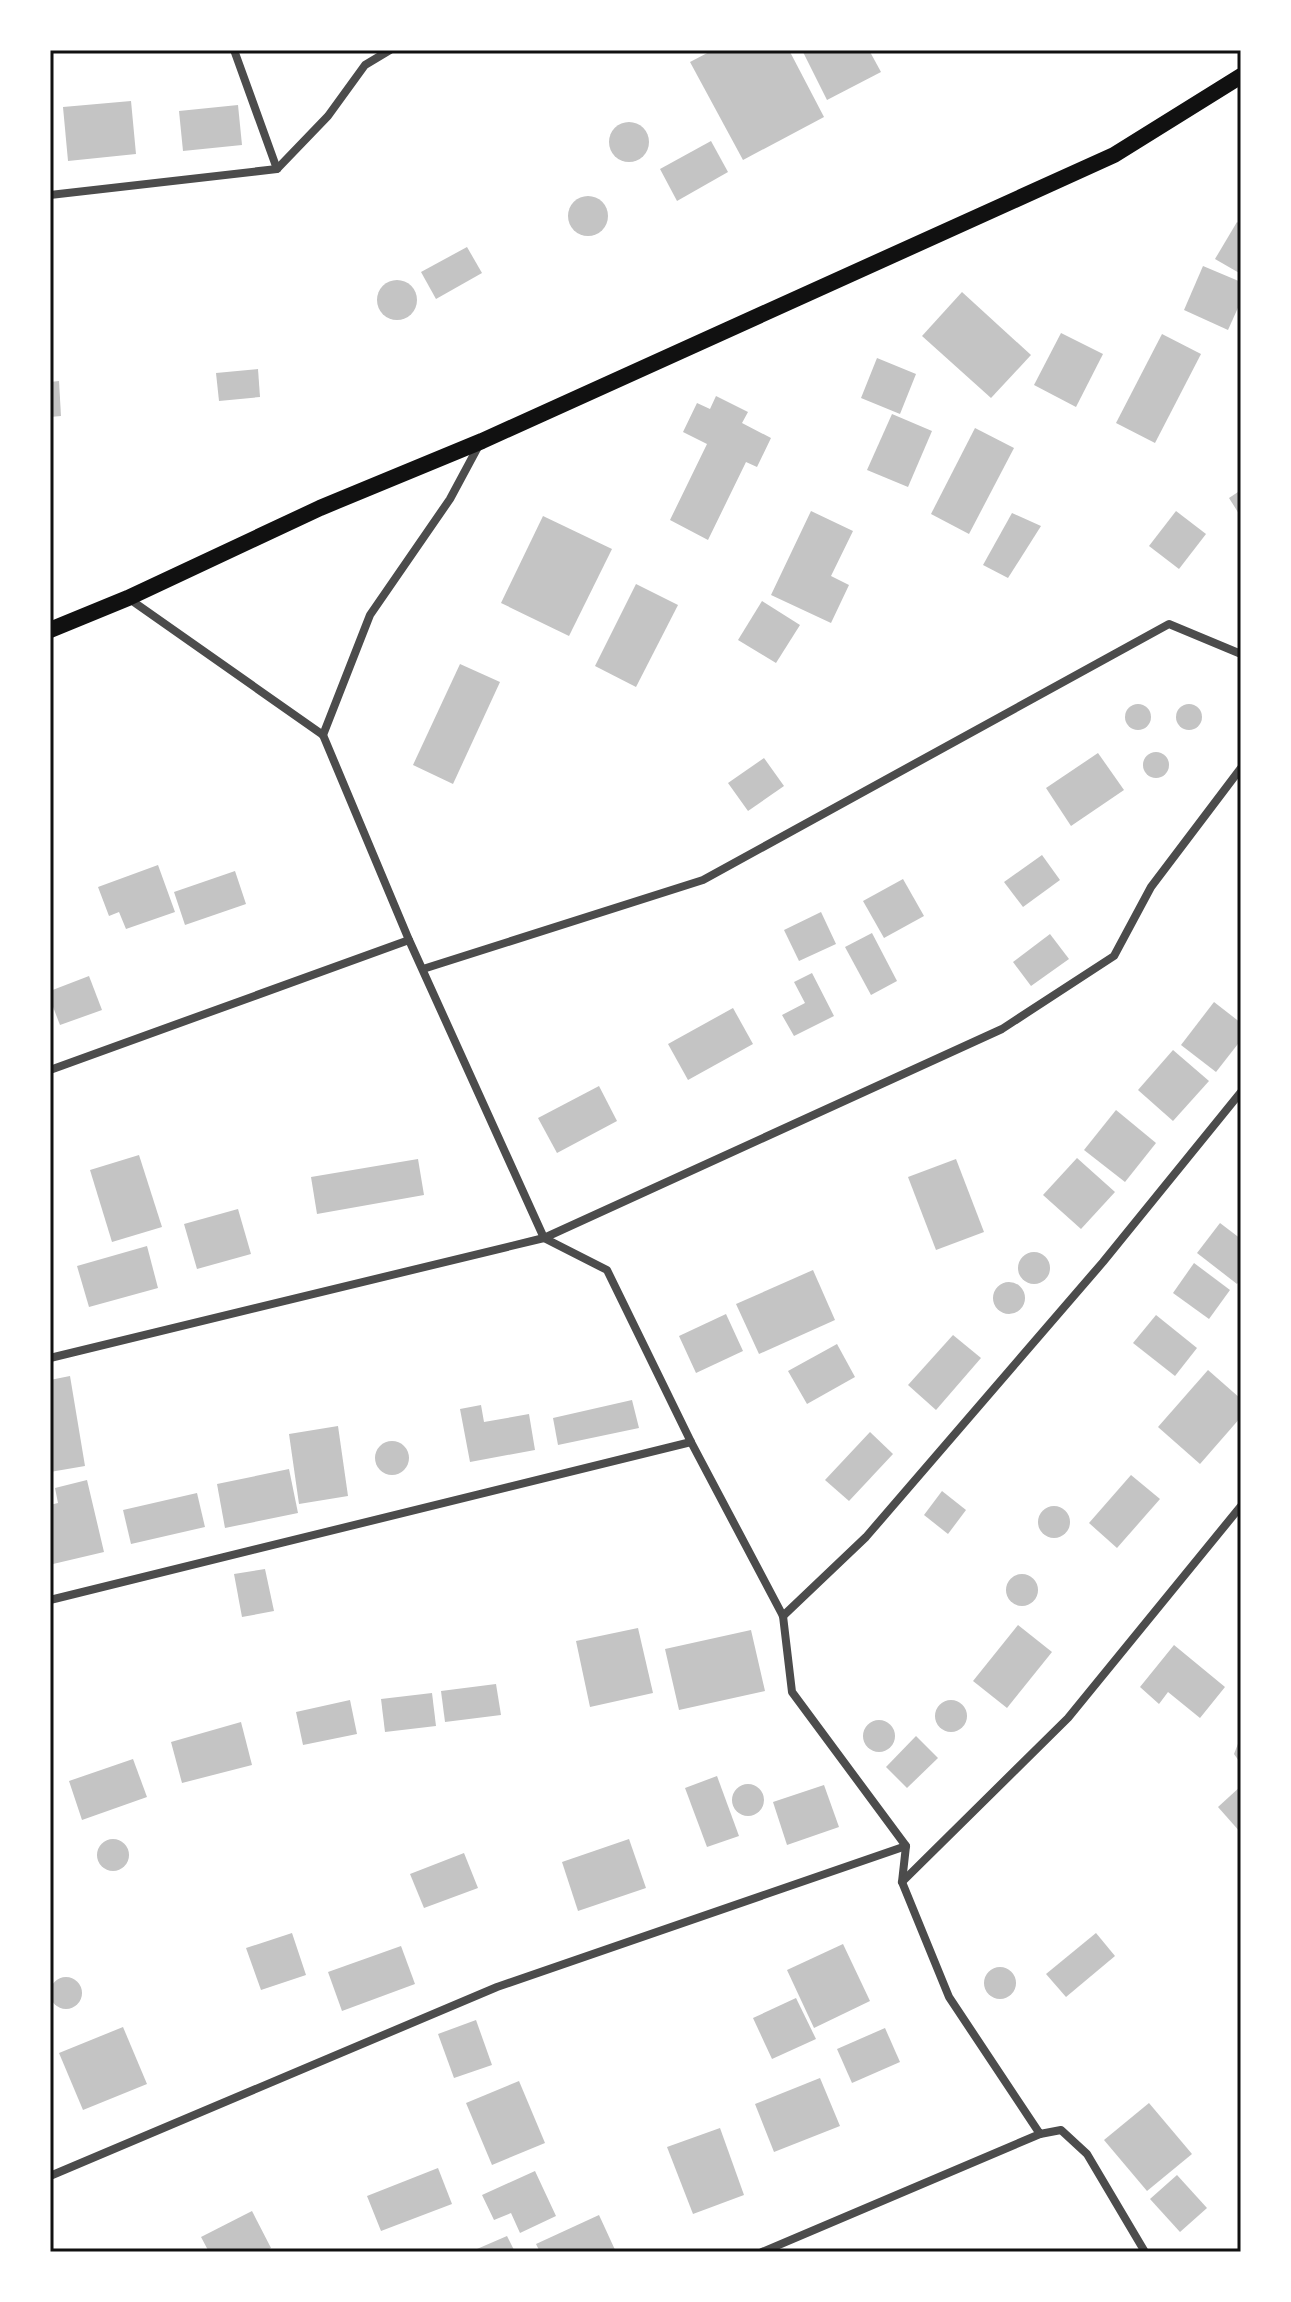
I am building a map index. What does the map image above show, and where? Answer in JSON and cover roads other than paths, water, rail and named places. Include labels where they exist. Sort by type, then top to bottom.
[{"type":"main road","points":[[50,630],[128,598],[320,508],[482,441],[1114,155],[1241,76]]},
{"type":"street","points":[[234,50],[277,169]]},
{"type":"street","points":[[50,195],[277,169],[328,116],[365,65],[390,50]]},
{"type":"street","points":[[323,735],[370,615],[450,499],[482,441]]},
{"type":"street","points":[[128,598],[323,735],[409,940],[544,1238],[607,1270],[691,1442],[783,1616],[792,1692],[906,1846],[902,1882],[949,1997],[1040,2134]]},
{"type":"street","points":[[423,969],[703,880],[1169,624],[1241,654]]},
{"type":"street","points":[[50,1358],[544,1238],[1002,1029],[1114,956],[1151,887],[1241,768]]},
{"type":"street","points":[[50,1070],[409,940]]},
{"type":"street","points":[[783,1616],[866,1537],[1103,1262],[1241,1092]]},
{"type":"street","points":[[50,1600],[691,1442]]},
{"type":"street","points":[[902,1882],[1068,1718],[1241,1506]]},
{"type":"street","points":[[50,2176],[497,1987],[906,1846]]},
{"type":"street","points":[[762,2252],[1040,2134],[1061,2130],[1087,2154],[1145,2252]]}]
